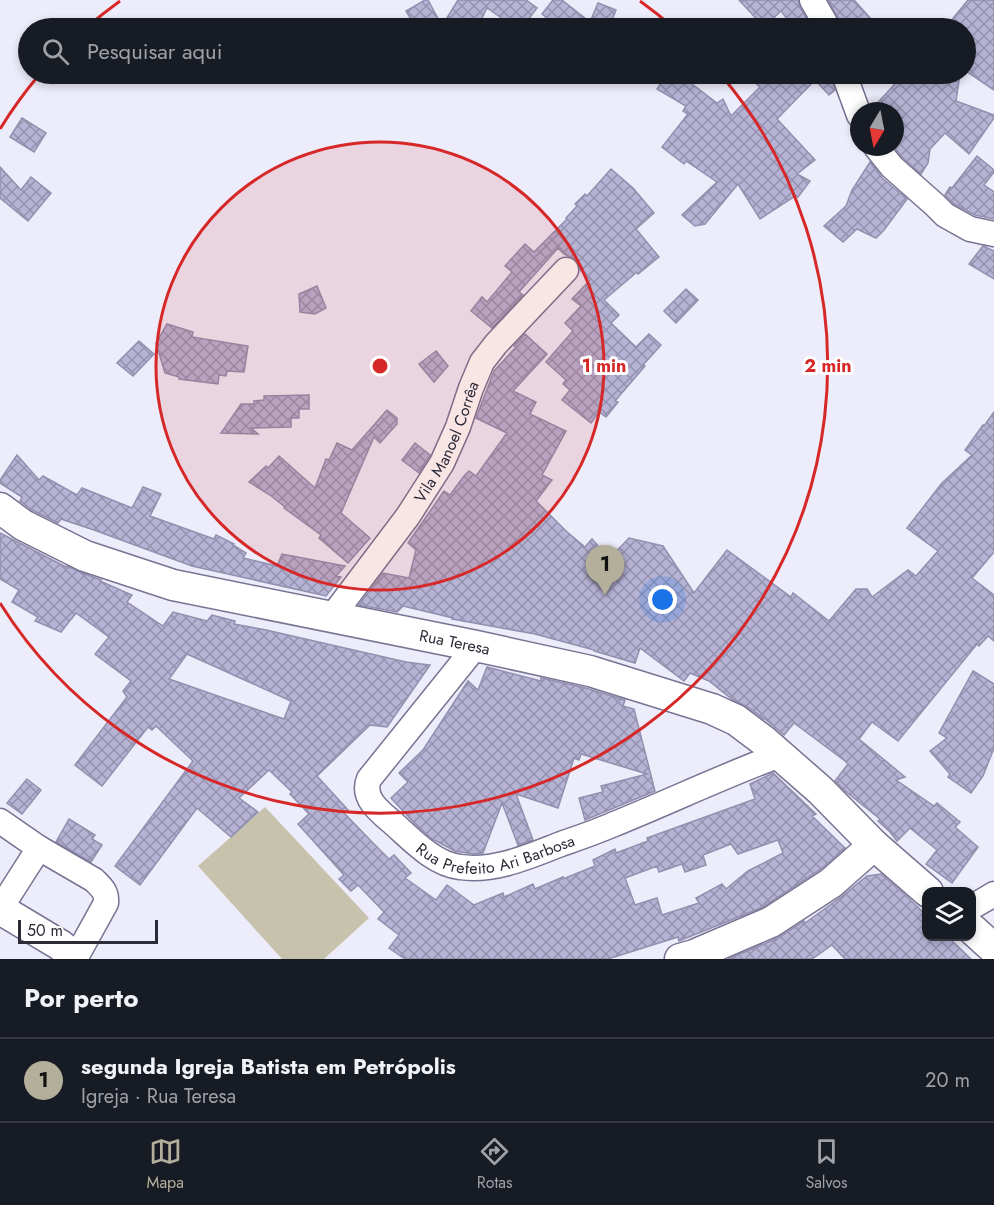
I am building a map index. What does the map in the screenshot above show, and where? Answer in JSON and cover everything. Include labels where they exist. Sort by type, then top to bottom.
[{"type":"main road","name":"Rua Teresa","points":[[0,508],[23,525],[85,556],[173,585],[590,671],[712,709],[736,720],[780,755],[820,790],[874,845],[923,887]]},
{"type":"main road","points":[[680,959],[779,917],[831,883],[874,845]]},
{"type":"main road","points":[[0,909],[76,955]]},
{"type":"main road","points":[[976,933],[994,949]]},
{"type":"street","points":[[812,0],[822,18]]},
{"type":"street","points":[[848,84],[854,102]]},
{"type":"street","points":[[883,156],[892,167],[945,215],[970,229],[994,234]]},
{"type":"street","name":"Vila Manoel Corrêa","points":[[331,618],[408,516],[442,463],[482,362],[495,344],[566,270]]},
{"type":"street","name":"Rua Prefeito Ari Barbosa","points":[[476,646],[369,779],[367,785],[368,796],[384,816],[440,861],[460,867],[487,867],[517,861],[611,826],[742,769],[780,755]]},
{"type":"street","points":[[0,821],[39,848],[94,880],[102,888],[106,896],[106,903],[76,955]]},
{"type":"street","points":[[0,909],[39,848]]},
{"type":"street","points":[[976,905],[994,894]]},
{"type":"shaded area","points":[[265,807],[369,918],[324,959],[282,959],[198,866]]},
{"type":"building","points":[[428,0],[438,18],[410,18],[406,11]]},
{"type":"building","points":[[458,0],[526,0],[537,8],[530,18],[502,18],[487,8],[482,18],[447,18]]},
{"type":"building","points":[[553,0],[562,0],[585,18],[547,18],[542,14]]},
{"type":"building","points":[[739,0],[798,0],[806,18],[786,18],[781,11],[774,18],[756,18]]},
{"type":"building","points":[[828,0],[854,0],[870,18],[838,18]]},
{"type":"building","points":[[968,0],[994,0],[994,90],[976,78],[976,18],[953,18]]},
{"type":"building","points":[[598,3],[616,10],[613,18],[592,18]]},
{"type":"building","points":[[660,84],[692,84],[717,103],[723,99],[731,116],[760,87],[757,84],[811,84],[777,119],[815,160],[797,174],[810,181],[798,197],[795,196],[760,219],[738,184],[705,224],[695,226],[682,215],[717,182],[686,161],[684,164],[662,147],[688,114],[683,111],[686,106],[657,89]]},
{"type":"building","points":[[819,84],[833,84],[835,90],[829,95]]},
{"type":"building","points":[[895,84],[959,84],[956,101],[994,115],[969,154],[945,133],[930,149],[928,163],[921,174],[902,157],[904,156],[904,102],[878,102]]},
{"type":"building","points":[[22,118],[46,133],[34,152],[10,137]]},
{"type":"building","points":[[977,156],[994,170],[984,185],[994,192],[994,219],[975,215],[954,204],[945,195]]},
{"type":"building","points":[[870,162],[882,178],[907,199],[876,238],[857,229],[843,242],[824,226],[846,206],[852,190]]},
{"type":"building","points":[[0,167],[21,190],[31,177],[51,193],[28,221],[0,198]]},
{"type":"building","points":[[611,169],[633,188],[654,213],[636,229],[659,257],[604,300],[619,315],[611,323],[636,347],[649,334],[661,345],[615,401],[618,402],[606,417],[599,412],[591,423],[562,400],[570,390],[563,384],[566,380],[546,362],[573,331],[565,323],[581,306],[572,299],[590,280],[580,270],[575,259],[558,248],[519,292],[523,295],[492,328],[471,311],[482,297],[487,302],[512,272],[505,266],[525,244],[534,252],[567,219],[577,206],[575,204],[585,194],[587,196]]},
{"type":"building","points":[[983,246],[994,251],[994,279],[969,264]]},
{"type":"building","points":[[317,286],[326,308],[315,314],[300,312],[299,294]]},
{"type":"building","points":[[686,289],[698,300],[676,323],[664,311]]},
{"type":"building","points":[[167,324],[193,332],[192,337],[248,346],[244,372],[227,371],[226,376],[219,375],[218,384],[179,379],[179,377],[165,373],[156,343]]},
{"type":"building","points":[[525,334],[547,354],[513,391],[536,402],[530,414],[566,431],[542,475],[552,480],[536,501],[566,531],[585,547],[592,539],[609,559],[629,538],[663,546],[694,593],[727,550],[791,597],[793,593],[829,621],[856,589],[867,589],[872,597],[908,570],[916,576],[938,551],[907,528],[942,483],[972,455],[965,450],[994,412],[994,552],[972,578],[994,595],[994,641],[988,636],[979,646],[977,644],[898,741],[872,722],[859,739],[905,777],[896,780],[934,806],[937,803],[960,822],[955,827],[978,847],[952,883],[926,864],[937,850],[910,828],[897,841],[878,821],[880,819],[835,781],[848,764],[845,761],[794,723],[784,735],[765,719],[733,700],[709,681],[690,673],[684,681],[640,648],[635,663],[535,634],[452,619],[403,606],[397,612],[359,605],[383,573],[409,578],[416,550],[408,543],[444,491],[450,495],[469,471],[476,476],[507,433],[476,418],[494,371]]},
{"type":"building","points":[[139,341],[154,354],[133,376],[117,363]]},
{"type":"building","points":[[436,351],[448,366],[434,382],[419,364]]},
{"type":"building","points":[[309,395],[309,409],[299,409],[299,418],[291,418],[291,427],[251,428],[258,434],[221,433],[241,404],[254,404],[254,401],[264,400],[264,396]]},
{"type":"building","points":[[387,410],[397,418],[397,424],[380,443],[374,437],[341,513],[370,538],[348,563],[319,538],[321,535],[270,495],[249,482],[266,466],[268,468],[279,456],[315,488],[326,459],[329,460],[337,443],[352,450]]},
{"type":"building","points":[[415,443],[430,455],[419,473],[402,460]]},
{"type":"building","points":[[17,455],[39,480],[43,476],[77,495],[82,488],[132,508],[143,487],[161,494],[150,516],[214,539],[216,535],[246,553],[243,558],[277,566],[282,554],[345,566],[336,576],[341,577],[326,596],[192,566],[61,519],[58,523],[32,510],[20,501],[22,497],[0,483]]},
{"type":"building","points":[[0,533],[66,567],[132,595],[127,602],[163,626],[173,612],[207,621],[212,615],[235,621],[234,624],[406,662],[430,665],[387,727],[370,725],[317,776],[348,810],[344,813],[375,845],[389,859],[394,855],[411,873],[405,878],[436,900],[447,885],[474,905],[503,893],[504,897],[533,884],[535,889],[563,877],[563,879],[595,866],[593,860],[615,849],[616,853],[648,841],[647,838],[755,799],[750,784],[773,773],[816,814],[812,816],[845,848],[821,869],[763,907],[679,941],[678,937],[608,959],[405,959],[389,948],[399,935],[378,919],[384,912],[358,885],[351,891],[339,879],[344,875],[298,824],[309,814],[290,794],[292,792],[269,770],[239,798],[258,812],[231,837],[197,808],[140,885],[115,866],[193,761],[156,726],[152,730],[148,727],[102,786],[75,765],[127,697],[123,691],[131,681],[95,654],[109,637],[76,613],[61,632],[35,621],[38,617],[12,602],[19,590],[0,579]],"holes":[[[187,654],[291,701],[284,719],[169,679]],[[778,840],[783,853],[748,871],[726,889],[722,884],[696,898],[699,903],[662,915],[657,898],[635,905],[625,878],[657,866],[659,872],[682,864],[685,872],[706,865],[703,855],[731,844],[738,854]]]},
{"type":"building","points":[[487,667],[541,681],[541,678],[582,687],[625,700],[623,706],[634,709],[655,791],[585,820],[579,798],[603,792],[601,786],[647,774],[581,754],[579,760],[574,758],[558,808],[516,794],[533,840],[518,845],[502,803],[483,853],[455,851],[432,839],[391,798],[408,782],[399,773],[423,750],[468,681],[478,690]]},
{"type":"building","points":[[973,671],[994,684],[994,748],[983,776],[971,793],[948,777],[950,774],[930,751],[947,738],[939,733]]},
{"type":"building","points":[[27,779],[41,790],[22,814],[7,803]]},
{"type":"building","points":[[69,819],[95,835],[92,839],[102,845],[91,862],[56,842]]},
{"type":"building","points":[[881,874],[922,911],[922,941],[952,941],[971,959],[845,959],[832,945],[812,959],[728,959],[778,938],[804,921],[805,923],[867,876]]},
{"type":"place","name":"segunda Igreja Batista em Petrópolis","points":[[605,595]]}]
